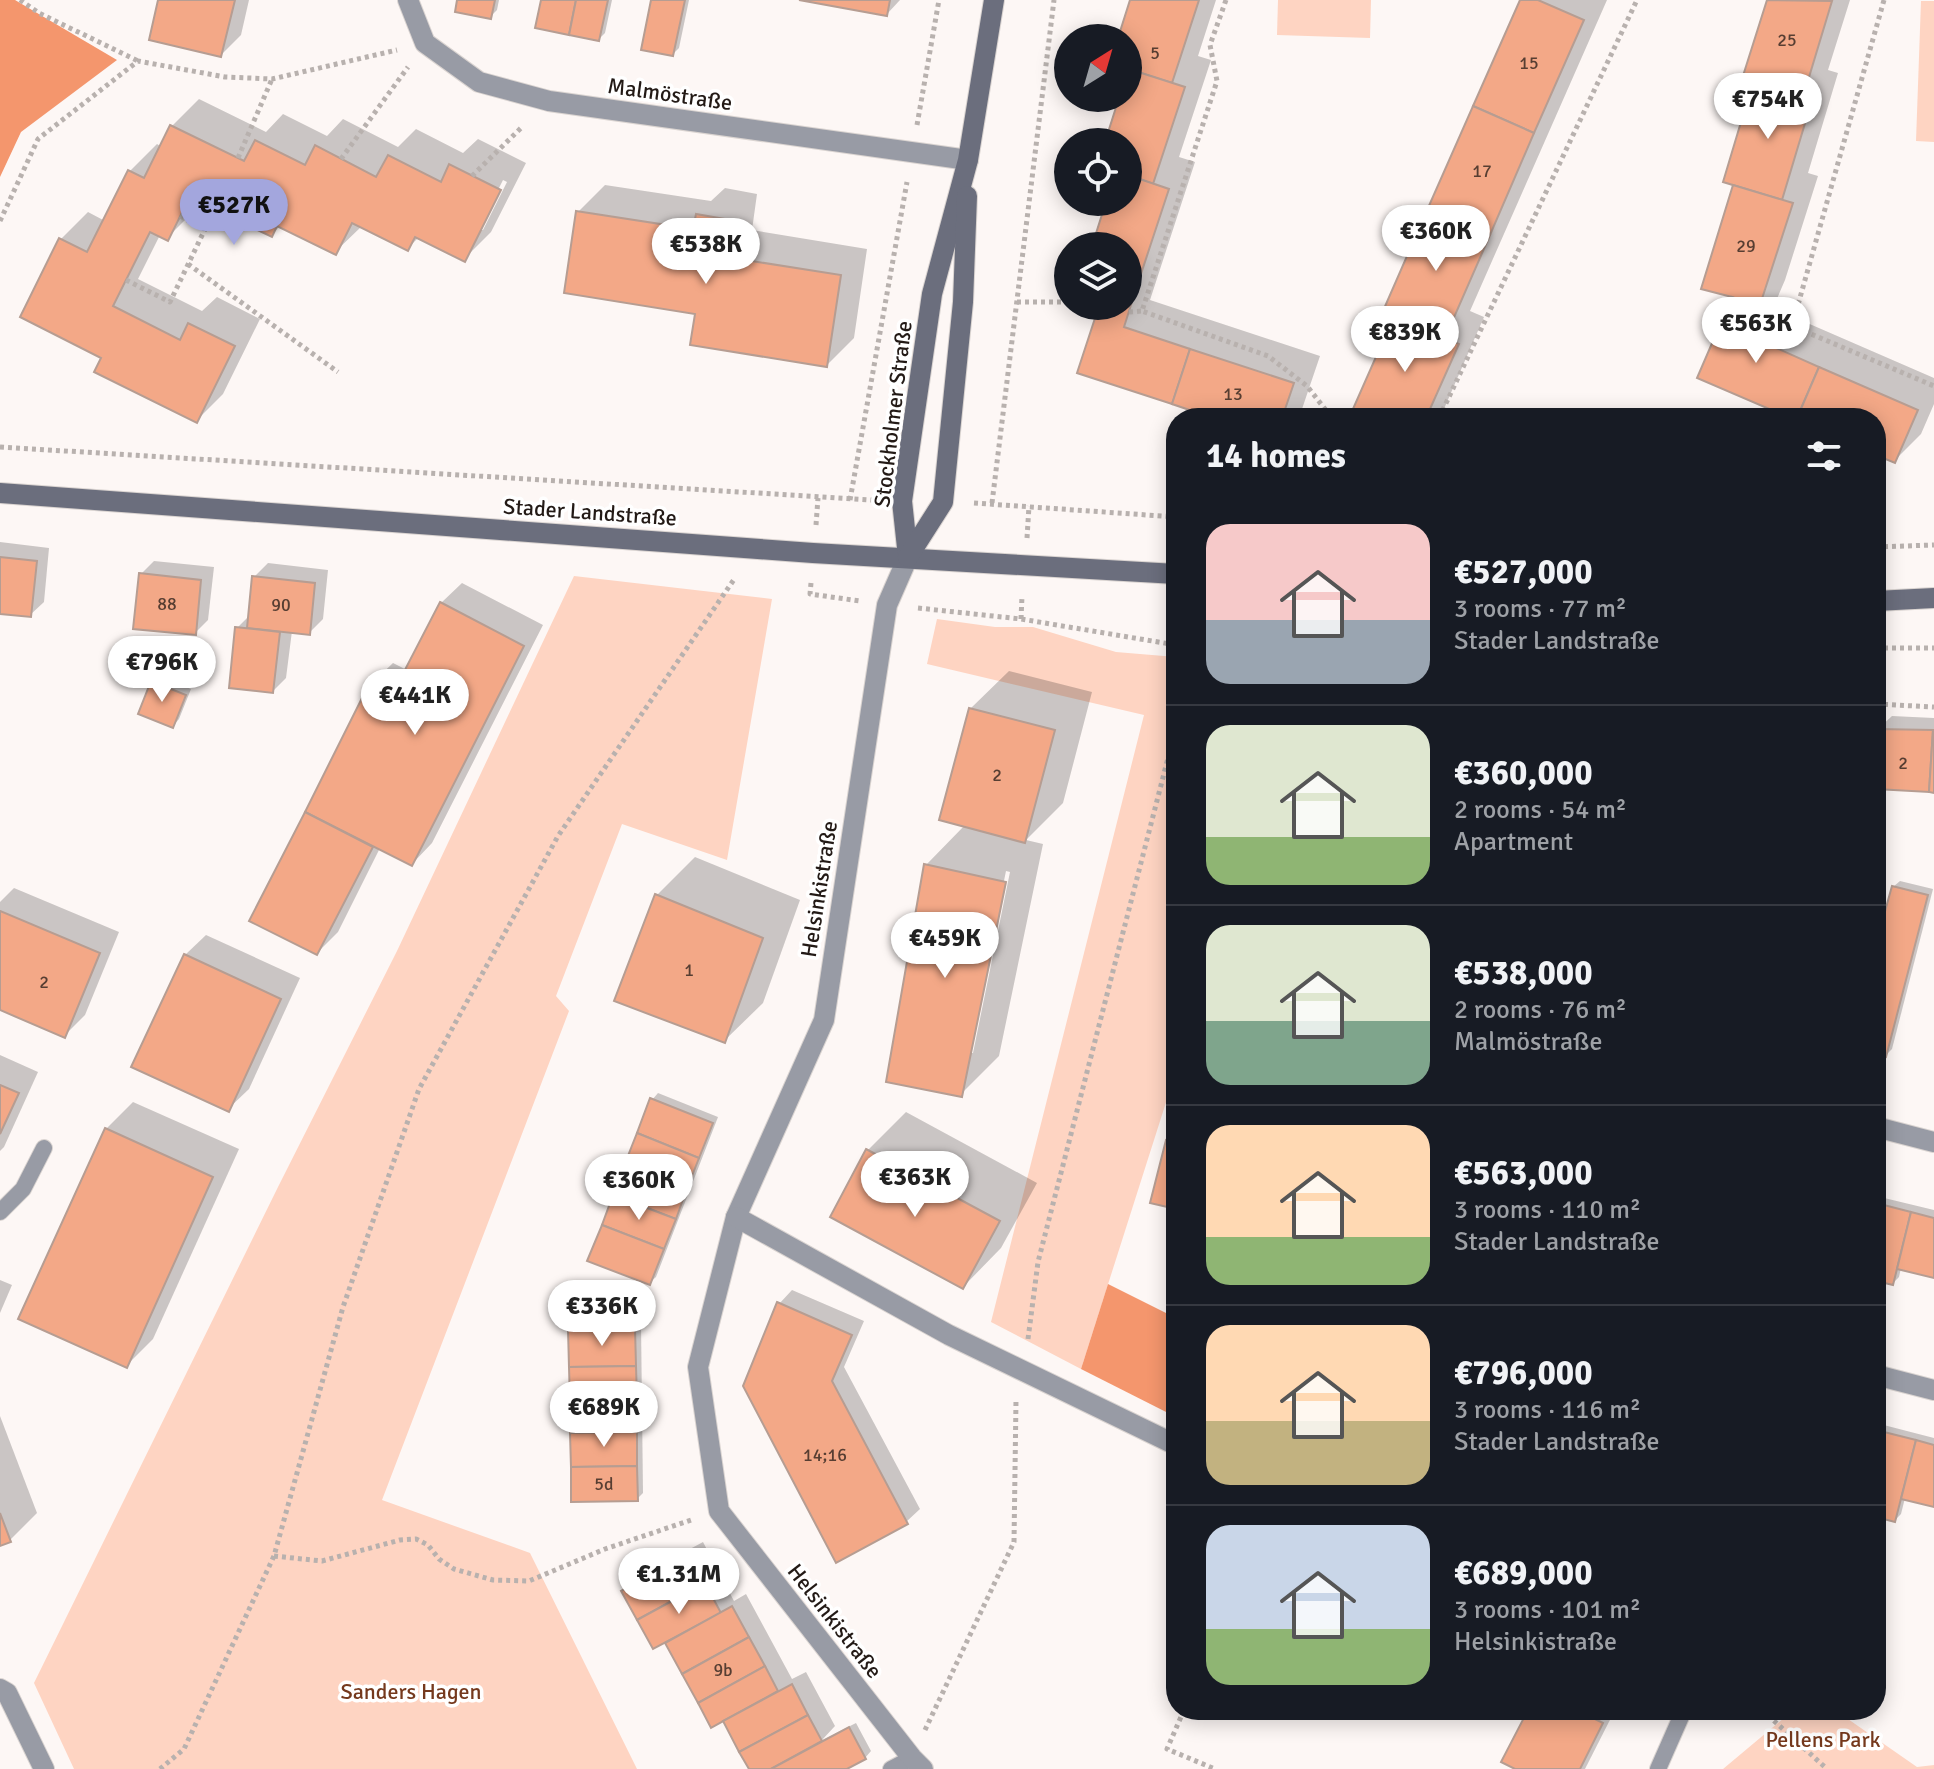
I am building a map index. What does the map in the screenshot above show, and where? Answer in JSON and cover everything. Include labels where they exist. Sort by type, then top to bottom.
[{"type":"street","points":[[408,0],[425,43]]},
{"type":"street","name":"Stockholmer Straße","points":[[908,557],[902,501],[932,294],[968,160],[994,0]]},
{"type":"street","name":"Malmöstraße","points":[[425,43],[479,82],[549,101],[968,160]]},
{"type":"street","name":"Stockholmer Straße","points":[[908,557],[943,502],[963,302],[968,160]]},
{"type":"street","name":"Stader Landstraße","points":[[0,493],[756,548],[1166,573]]},
{"type":"street","name":"Helsinkistraße","points":[[908,557],[887,605],[824,1020],[736,1217],[698,1367],[719,1511],[918,1764]]},
{"type":"street","points":[[1886,600],[1934,598]]},
{"type":"street","points":[[1886,1130],[1934,1142]]},
{"type":"street","points":[[736,1217],[949,1335],[1166,1440]]},
{"type":"street","points":[[1886,1378],[1934,1390]]},
{"type":"street","points":[[0,1689],[7,1693],[44,1769]]},
{"type":"lane","points":[[0,1212],[23,1189],[44,1148]]},
{"type":"lane","points":[[1658,1769],[1680,1720]]},
{"type":"lane","points":[[891,1769],[918,1764]]},
{"type":"path","points":[[20,0],[39,13],[138,61],[225,77],[272,79],[425,43]]},
{"type":"path","points":[[0,447],[850,500],[939,0]]},
{"type":"path","points":[[1054,0],[992,503],[1166,516]]},
{"type":"path","points":[[1226,0],[1210,45],[1217,81],[1142,311],[1268,356],[1307,386],[1324,408]]},
{"type":"path","points":[[1444,408],[1637,0]]},
{"type":"path","points":[[1884,0],[1792,326],[1934,386]]},
{"type":"path","points":[[341,159],[425,43]]},
{"type":"path","points":[[0,221],[38,139],[138,61]]},
{"type":"path","points":[[238,158],[272,79]]},
{"type":"path","points":[[472,176],[549,101]]},
{"type":"path","points":[[126,280],[170,302],[218,202]]},
{"type":"path","points":[[180,216],[205,229]]},
{"type":"path","points":[[188,264],[338,372]]},
{"type":"path","points":[[1017,302],[1054,302]]},
{"type":"path","points":[[1886,547],[1934,545]]},
{"type":"path","points":[[160,1769],[184,1749],[274,1556],[343,1307],[419,1089],[558,836],[756,548]]},
{"type":"path","points":[[810,594],[1021,619],[1166,643]]},
{"type":"path","points":[[1886,648],[1934,648]]},
{"type":"path","points":[[1886,705],[1934,707]]},
{"type":"path","points":[[918,1764],[1014,1542],[1015,1405],[1024,1371],[1038,1262],[1166,766]]},
{"type":"path","points":[[274,1556],[322,1561],[400,1540],[416,1539],[428,1545],[439,1559],[454,1569],[493,1580],[529,1581],[605,1549],[719,1511]]},
{"type":"path","points":[[1180,1720],[1167,1749],[1215,1769]]},
{"type":"path","points":[[1773,1720],[1827,1769]]},
{"type":"green space","points":[[1278,0],[1371,0],[1370,38],[1277,35]]},
{"type":"green space","points":[[1921,1],[1934,1],[1934,142],[1916,141]]},
{"type":"green space","name":"Sanders Hagen","points":[[574,576],[772,599],[727,860],[622,824],[556,996],[569,1011],[382,1500],[530,1553],[637,1769],[74,1769],[34,1683],[397,951]]},
{"type":"green space","points":[[937,619],[995,627],[1033,627],[1116,652],[1166,656],[1166,1102],[1081,1369],[991,1322],[1144,715],[927,664]]},
{"type":"green space","name":"Pellens Park","points":[[1782,1720],[1849,1720],[1917,1767],[1934,1765],[1934,1769],[1723,1769]]},
{"type":"shaded area","points":[[0,0],[15,0],[117,60],[21,132],[0,177]]},
{"type":"shaded area","points":[[1108,1284],[1166,1313],[1166,1412],[1081,1369]]},
{"type":"building","points":[[158,0],[235,0],[221,57],[149,40]]},
{"type":"building","points":[[457,0],[495,0],[491,19],[455,12]]},
{"type":"building","points":[[541,0],[576,0],[569,35],[535,28]]},
{"type":"building","points":[[576,0],[608,0],[599,41],[569,35]]},
{"type":"building","points":[[651,0],[685,0],[673,56],[641,50]]},
{"type":"building","points":[[799,0],[890,0],[887,16]]},
{"type":"building","points":[[1130,0],[1199,0],[1172,83],[1142,73],[1142,24],[1122,24]]},
{"type":"building","points":[[1520,0],[1538,0],[1584,20],[1534,133],[1473,106]]},
{"type":"building","points":[[1767,0],[1832,1],[1803,97],[1742,79]]},
{"type":"building","points":[[1142,73],[1185,87],[1153,184],[1142,180],[1142,128],[1109,128],[1115,112],[1142,112]]},
{"type":"building","points":[[1753,82],[1812,100],[1782,200],[1723,182]]},
{"type":"building","points":[[1473,106],[1534,133],[1490,235],[1428,208]]},
{"type":"building","points":[[170,125],[244,161],[255,140],[305,165],[315,145],[376,177],[388,155],[441,182],[449,164],[501,190],[465,262],[415,237],[408,251],[352,223],[336,255],[277,226],[272,237],[222,213],[226,206],[193,190],[168,241],[150,232],[113,306],[180,340],[188,323],[235,346],[197,423],[94,372],[101,358],[20,317],[59,238],[87,252],[128,170],[144,178]]},
{"type":"building","points":[[1142,180],[1169,189],[1142,271],[1142,232],[1096,232],[1102,216],[1142,216]]},
{"type":"building","points":[[1733,185],[1793,203],[1759,308],[1701,289]]},
{"type":"building","points":[[1428,208],[1490,235],[1445,338],[1383,311]]},
{"type":"building","points":[[576,211],[693,229],[696,214],[731,220],[726,257],[841,275],[827,367],[690,345],[695,314],[564,293]]},
{"type":"building","points":[[1732,297],[1759,308],[1747,335],[1819,367],[1801,408],[1767,408],[1697,378]]},
{"type":"building","points":[[1394,316],[1459,344],[1430,408],[1353,408]]},
{"type":"building","points":[[1094,320],[1126,320],[1124,327],[1190,349],[1172,404],[1077,373]]},
{"type":"building","points":[[1190,349],[1294,383],[1285,408],[1184,408],[1172,404]]},
{"type":"building","points":[[1819,367],[1918,410],[1895,463],[1886,459],[1886,408],[1801,408]]},
{"type":"building","points":[[0,557],[37,561],[31,617],[0,614]]},
{"type":"building","points":[[139,573],[201,580],[196,635],[133,629]]},
{"type":"building","points":[[252,576],[315,583],[310,635],[247,628]]},
{"type":"building","points":[[440,602],[524,646],[412,866],[305,812],[370,682],[393,693]]},
{"type":"building","points":[[235,627],[280,632],[273,693],[229,688]]},
{"type":"building","points":[[151,681],[186,695],[173,728],[138,714]]},
{"type":"building","points":[[969,708],[1055,730],[1025,843],[939,820]]},
{"type":"building","points":[[1886,729],[1933,730],[1929,792],[1886,790]]},
{"type":"building","points":[[1934,730],[1934,793],[1929,792]]},
{"type":"building","points":[[305,812],[373,847],[317,955],[249,921]]},
{"type":"building","points":[[924,864],[1006,882],[962,1097],[886,1082]]},
{"type":"building","points":[[1892,886],[1928,895],[1886,1057],[1886,908]]},
{"type":"building","points":[[655,894],[763,938],[725,1043],[614,1001]]},
{"type":"building","points":[[0,911],[100,953],[65,1038],[0,1010]]},
{"type":"building","points":[[184,954],[281,999],[229,1112],[131,1067]]},
{"type":"building","points":[[0,1085],[19,1093],[0,1134]]},
{"type":"building","points":[[650,1098],[713,1123],[699,1158],[637,1133]]},
{"type":"building","points":[[105,1128],[213,1177],[127,1368],[18,1319]]},
{"type":"building","points":[[637,1133],[699,1158],[686,1191],[624,1166]]},
{"type":"building","points":[[1166,1140],[1166,1207],[1150,1203]]},
{"type":"building","points":[[866,1149],[1000,1221],[963,1289],[830,1217]]},
{"type":"building","points":[[624,1166],[686,1191],[676,1219],[613,1195]]},
{"type":"building","points":[[613,1195],[676,1219],[664,1249],[602,1225]]},
{"type":"building","points":[[1886,1206],[1911,1212],[1893,1285],[1886,1283]]},
{"type":"building","points":[[1911,1212],[1934,1218],[1934,1278],[1897,1269]]},
{"type":"building","points":[[602,1225],[664,1249],[650,1285],[587,1261]]},
{"type":"building","points":[[777,1302],[852,1335],[832,1381],[908,1524],[836,1563],[743,1386]]},
{"type":"building","points":[[635,1328],[636,1366],[569,1367],[568,1329]]},
{"type":"building","points":[[636,1366],[637,1399],[570,1400],[569,1367]]},
{"type":"building","points":[[637,1399],[637,1432],[570,1433],[570,1400]]},
{"type":"building","points":[[637,1432],[637,1466],[571,1467],[570,1433]]},
{"type":"building","points":[[1886,1432],[1916,1440],[1895,1522],[1886,1520]]},
{"type":"building","points":[[1916,1440],[1934,1445],[1934,1507],[1901,1499]]},
{"type":"building","points":[[637,1466],[638,1501],[571,1502],[571,1467]]},
{"type":"building","points":[[0,1513],[11,1542],[0,1546]]},
{"type":"building","points":[[689,1554],[705,1583],[637,1620],[621,1591]]},
{"type":"building","points":[[705,1583],[721,1613],[653,1649],[637,1620]]},
{"type":"building","points":[[732,1606],[749,1637],[682,1674],[665,1643]]},
{"type":"building","points":[[749,1637],[765,1666],[698,1703],[682,1674]]},
{"type":"building","points":[[765,1666],[778,1691],[711,1728],[698,1703]]},
{"type":"building","points":[[792,1684],[808,1715],[739,1752],[723,1721]]},
{"type":"building","points":[[808,1715],[822,1741],[771,1769],[749,1769],[739,1752]]},
{"type":"building","points":[[1523,1720],[1597,1720],[1603,1723],[1580,1769],[1515,1769],[1501,1762]]},
{"type":"building","points":[[849,1727],[866,1759],[847,1769],[771,1769]]}]
